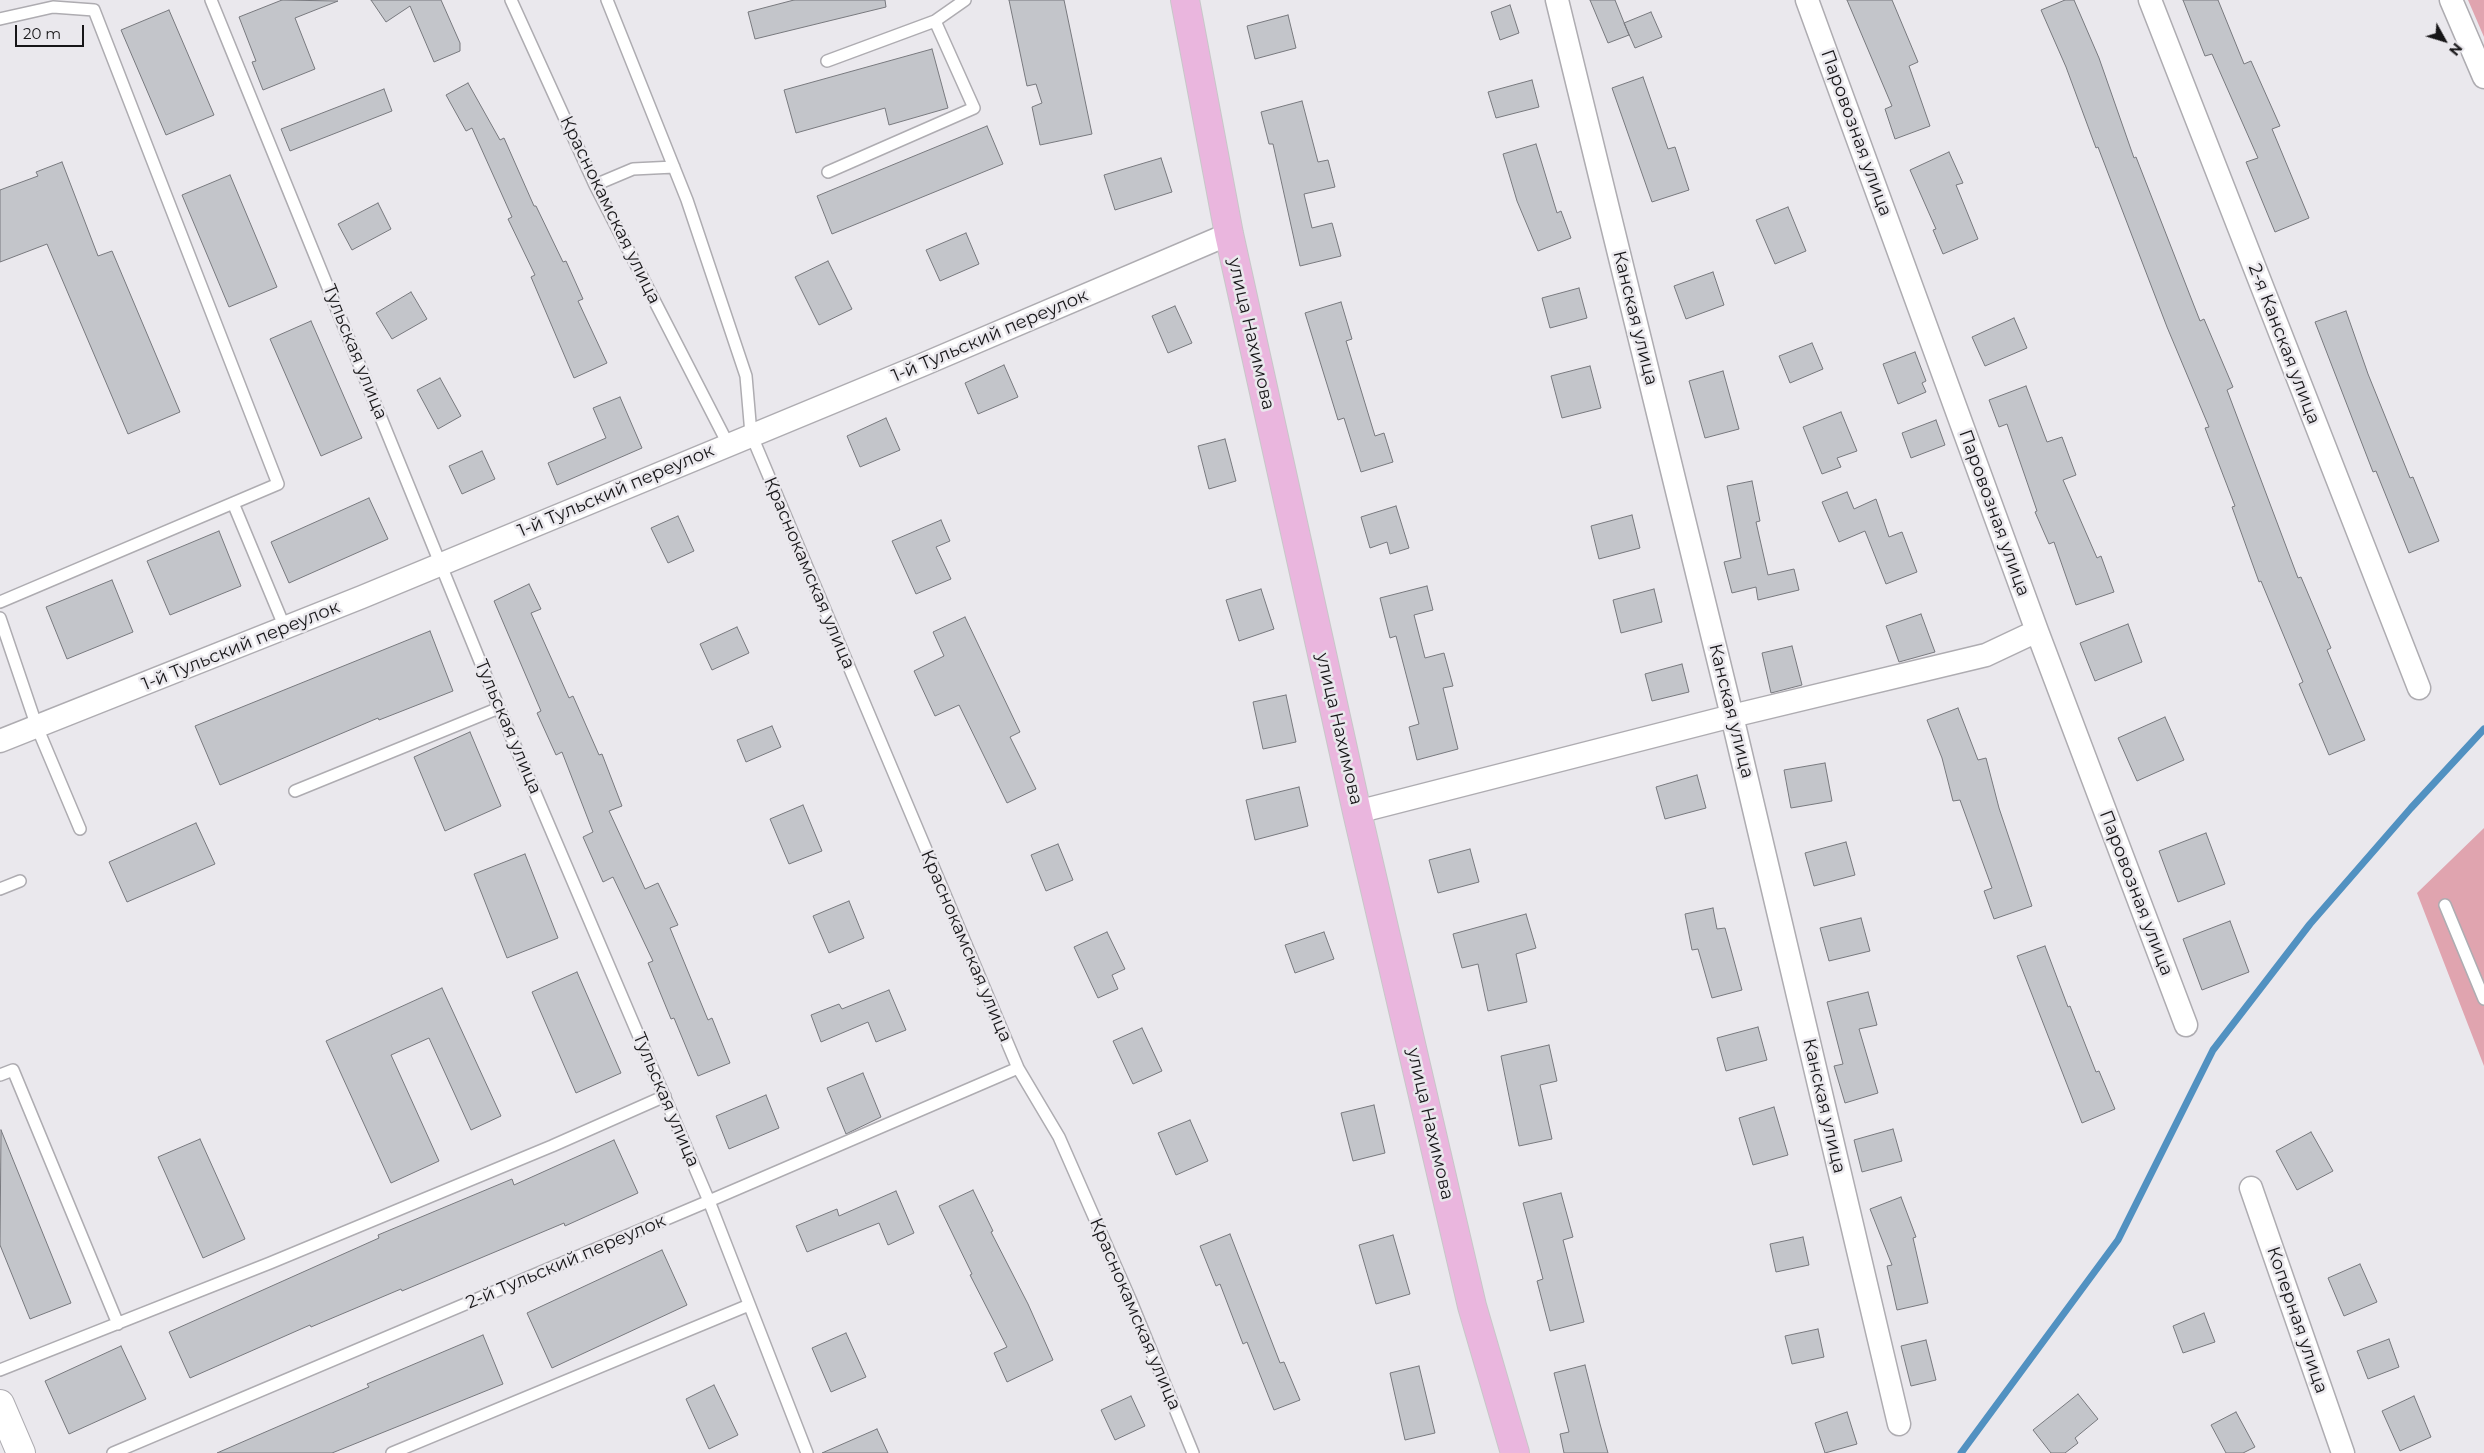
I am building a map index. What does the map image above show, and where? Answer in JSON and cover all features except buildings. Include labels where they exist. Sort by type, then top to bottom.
[{"type":"main road","name":"улица Нахимова","points":[[1185,0],[1229,234],[1358,812],[1472,1306],[1514,1453]]},
{"type":"street","name":"Канская улица","points":[[1557,0],[1732,716],[1899,1424]]},
{"type":"street","name":"Паровозная улица","points":[[1807,0],[2037,631],[2186,1025]]},
{"type":"street","name":"2-я Канская улица","points":[[2150,0],[2419,688]]},
{"type":"street","points":[[2451,0],[2484,76]]},
{"type":"street","name":"1-й Тульский переулок","points":[[0,741],[442,564],[751,434],[922,365],[1229,234]]},
{"type":"street","points":[[1358,812],[1732,716],[1986,655],[2037,631]]},
{"type":"street","name":"Коперная улица","points":[[2251,1188],[2343,1453]]},
{"type":"street","points":[[0,1404],[20,1453]]},
{"type":"lane","name":"Тульская улица","points":[[211,0],[499,708],[710,1202],[807,1453]]},
{"type":"lane","name":"Краснокамская улица","points":[[511,0],[595,185],[728,444]]},
{"type":"lane","name":"Краснокамская улица","points":[[607,0],[674,167],[746,376],[751,434],[1018,1068],[1060,1137],[1130,1299],[1193,1453]]},
{"type":"lane","points":[[827,61],[935,21],[965,0]]},
{"type":"lane","points":[[0,6],[2,18],[53,7],[94,10],[278,484],[0,602]]},
{"type":"lane","points":[[828,172],[974,108],[935,21]]},
{"type":"lane","points":[[595,185],[633,169],[674,167]]},
{"type":"lane","points":[[233,503],[285,628]]},
{"type":"lane","points":[[0,618],[37,727],[80,829]]},
{"type":"lane","points":[[294,791],[499,708]]},
{"type":"lane","points":[[0,889],[20,881]]},
{"type":"lane","points":[[2445,905],[2484,999]]},
{"type":"lane","name":"2-й Тульский переулок","points":[[113,1453],[710,1202],[1018,1068]]},
{"type":"lane","points":[[0,1075],[13,1070],[118,1324]]},
{"type":"lane","points":[[0,1370],[118,1324],[552,1146],[664,1096]]},
{"type":"lane","points":[[392,1453],[749,1305]]},
{"type":"shaded area","points":[[2468,0],[2484,0],[2484,37]]},
{"type":"shaded area","points":[[2484,828],[2484,1066],[2417,893]]},
{"type":"waterway","points":[[1961,1453],[2118,1240],[2213,1050],[2310,924],[2411,808],[2484,729]]}]
